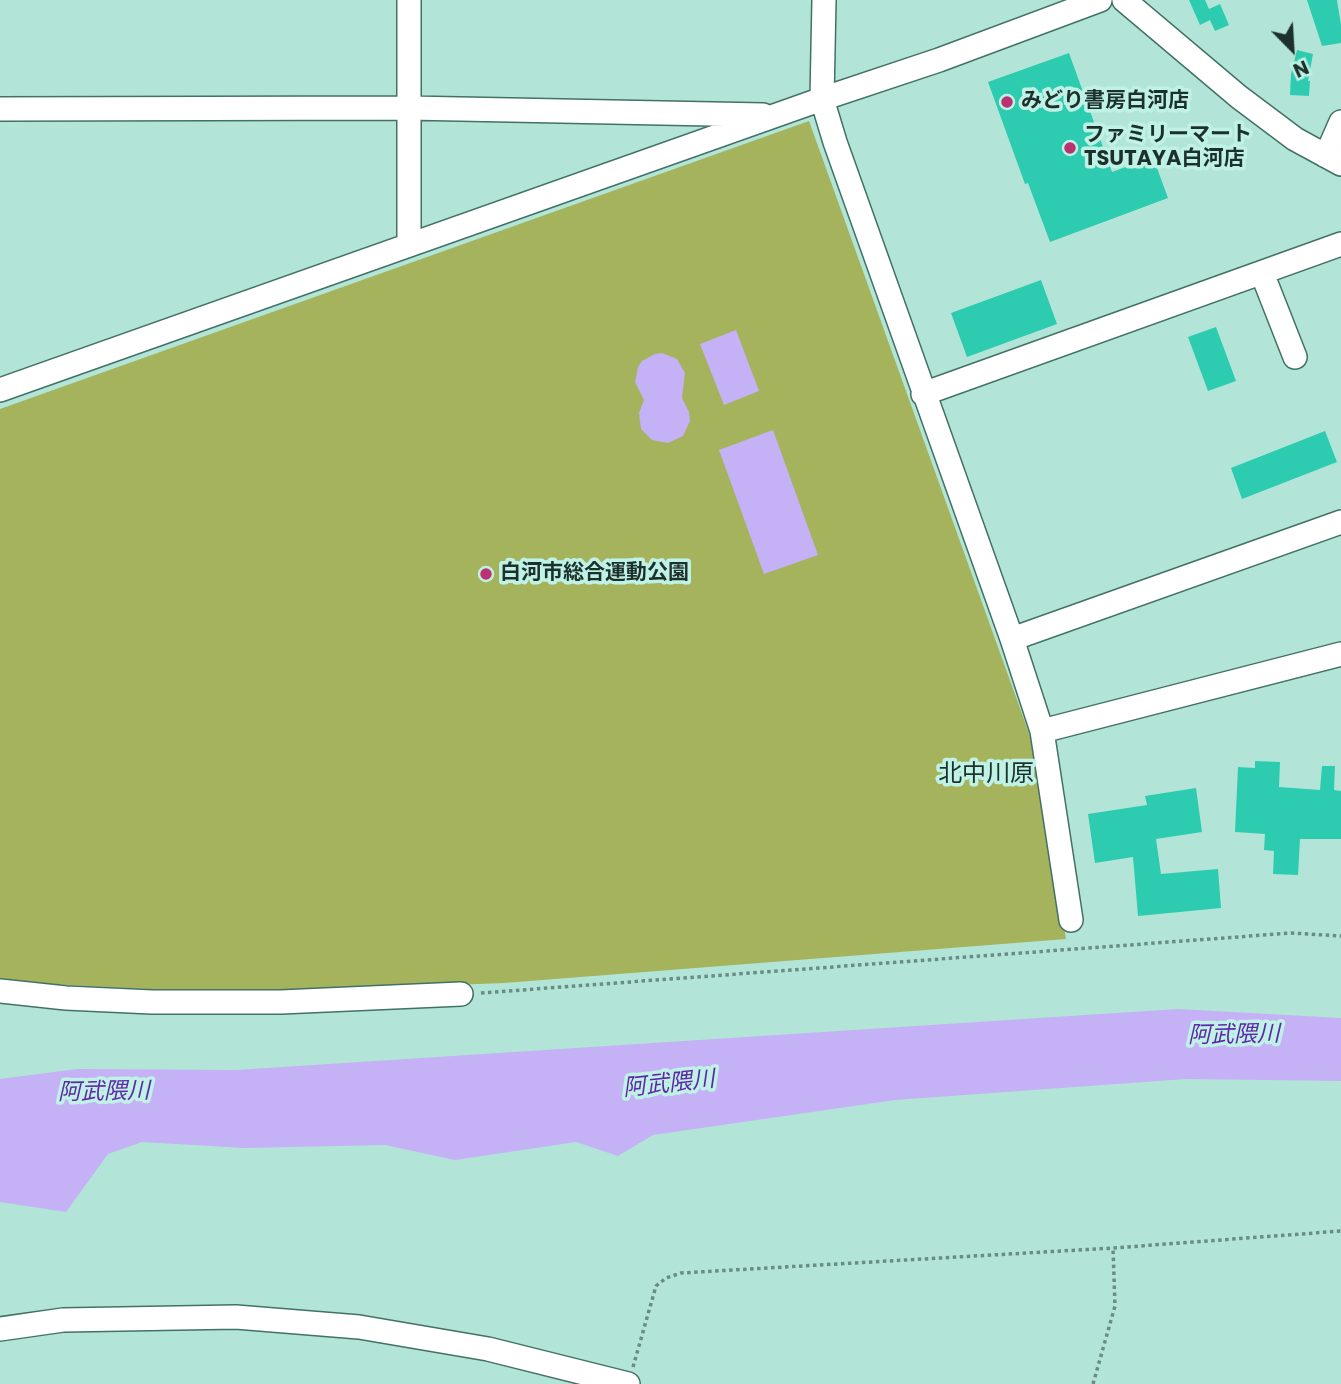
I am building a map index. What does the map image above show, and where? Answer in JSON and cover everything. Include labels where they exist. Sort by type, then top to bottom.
[{"type":"street","points":[[409,0],[410,245]]},
{"type":"street","points":[[824,0],[822,99],[923,394],[1012,639],[1042,732],[1071,920]]},
{"type":"street","points":[[0,390],[939,60],[1100,0]]},
{"type":"street","points":[[1124,0],[1239,97],[1295,139],[1333,160],[1341,122]]},
{"type":"street","points":[[0,109],[409,107],[777,115]]},
{"type":"street","points":[[923,394],[1341,244]]},
{"type":"street","points":[[1262,273],[1295,357]]},
{"type":"street","points":[[1012,639],[1341,522]]},
{"type":"street","points":[[1042,732],[1341,654]]},
{"type":"street","points":[[0,990],[66,998],[152,1002],[281,1002],[461,994]]},
{"type":"street","points":[[0,1329],[62,1320],[187,1317],[236,1317],[345,1326],[488,1349],[628,1384]]},
{"type":"path","points":[[461,994],[1292,933],[1341,936]]},
{"type":"path","points":[[628,1384],[656,1286],[666,1278],[681,1273],[1113,1248],[1341,1231]]},
{"type":"path","points":[[1093,1384],[1115,1306],[1113,1248]]},
{"type":"green space","name":"白河市総合運動公園","points":[[809,121],[1031,739],[1066,939],[504,983],[343,989],[206,992],[50,984],[0,978],[0,409]]},
{"type":"water","points":[[736,330],[759,391],[724,405],[700,344]]},
{"type":"water","points":[[662,353],[677,359],[685,373],[682,398],[690,421],[683,436],[668,443],[652,440],[641,429],[639,413],[644,400],[635,382],[642,361]]},
{"type":"water","points":[[773,430],[818,555],[764,574],[719,450]]},
{"type":"water","name":"阿武隈川","points":[[1178,1009],[1341,1018],[1341,1081],[1186,1079],[895,1100],[653,1135],[618,1156],[576,1142],[455,1160],[385,1145],[244,1148],[142,1142],[108,1154],[66,1212],[0,1202],[0,1079],[77,1069],[236,1070]]},
{"type":"building","points":[[1189,0],[1205,0],[1209,9],[1220,4],[1229,25],[1215,31],[1210,20],[1200,25]]},
{"type":"building","points":[[1307,0],[1337,0],[1341,43],[1322,46]]},
{"type":"building","points":[[1297,50],[1313,54],[1308,81],[1309,96],[1290,95],[1291,74]]},
{"type":"building","points":[[1069,53],[1112,172],[1153,157],[1168,198],[1050,242],[1028,183],[1025,184],[988,82]]},
{"type":"building","points":[[1041,280],[1057,324],[967,357],[951,313]]},
{"type":"building","points":[[1216,327],[1236,381],[1208,391],[1188,337]]},
{"type":"building","points":[[1325,431],[1337,462],[1242,499],[1231,468]]},
{"type":"building","points":[[1255,761],[1280,762],[1279,787],[1320,790],[1322,766],[1335,766],[1334,790],[1341,791],[1341,839],[1300,839],[1298,875],[1273,874],[1274,851],[1264,850],[1265,834],[1235,832],[1238,767],[1255,768]]},
{"type":"building","points":[[1196,788],[1202,832],[1156,839],[1161,874],[1218,869],[1221,908],[1138,916],[1133,857],[1095,863],[1088,814],[1147,805],[1145,796]]},
{"type":"place","name":"みどり書房白河店","points":[[1007,102]]},
{"type":"place","name":"ファミリーマート TSUTAYA白河店","points":[[1070,148]]},
{"type":"place","name":"白河市総合運動公園","points":[[486,574]]},
{"type":"district","name":"北中川原","points":[[986,775]]}]
